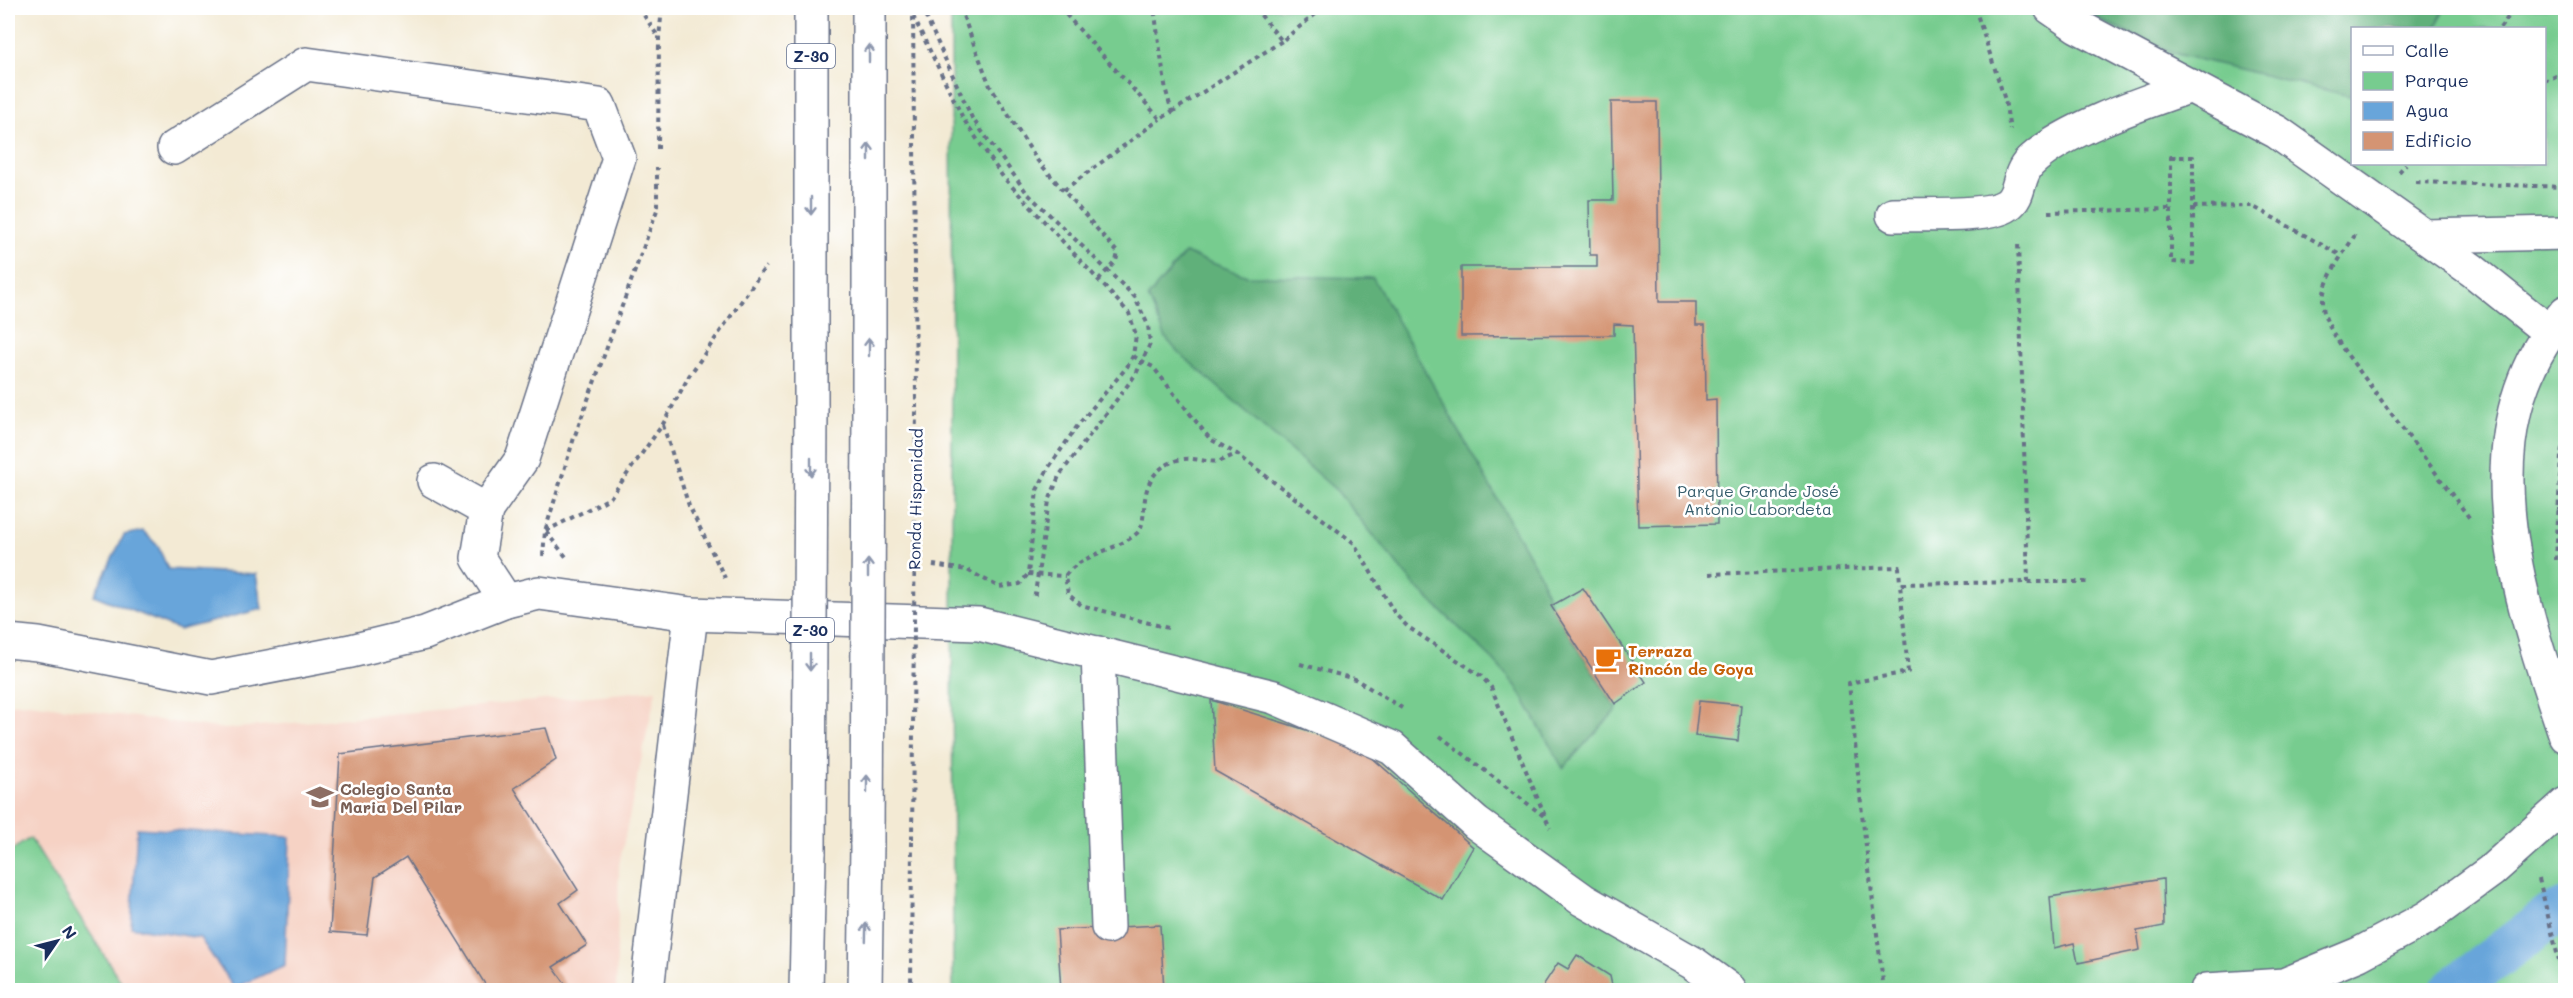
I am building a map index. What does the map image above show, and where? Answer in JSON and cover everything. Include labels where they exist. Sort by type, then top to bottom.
[{"type":"main road","name":"Z-30","points":[[806,990],[809,852],[812,8]]},
{"type":"main road","points":[[865,990],[869,8]]},
{"type":"main road","points":[[2051,8],[2078,26],[2277,132],[2426,236],[2557,321],[2524,374],[2508,435],[2506,482],[2518,587],[2565,736]]},
{"type":"main road","points":[[174,148],[306,64],[599,105],[619,158],[522,459],[486,510],[478,558],[506,601]]},
{"type":"main road","points":[[1893,215],[1986,213],[2007,205],[2018,194],[2029,163],[2076,133],[2134,106],[2191,86]]},
{"type":"main road","points":[[2426,236],[2565,233]]},
{"type":"main road","points":[[434,481],[486,510]]},
{"type":"main road","points":[[8,642],[38,644],[211,678],[351,651],[425,633],[506,601],[539,592],[691,614],[979,624],[1275,697],[1392,748],[1486,830],[1584,900],[1693,963],[1730,990]]},
{"type":"main road","points":[[647,990],[691,614]]},
{"type":"main road","points":[[1098,653],[1108,927]]},
{"type":"main road","points":[[2207,990],[2284,985],[2359,954],[2428,917],[2455,898],[2491,871],[2565,804]]},
{"type":"path","points":[[639,8],[659,38],[662,8]]},
{"type":"path","name":"Ronda Hispanidad","points":[[911,8],[913,15],[916,404],[911,990]]},
{"type":"path","points":[[922,8],[972,118],[1027,193],[1134,296],[1143,310],[1148,325],[1150,344],[1136,374],[1059,476],[1049,501],[1033,606]]},
{"type":"path","points":[[960,8],[990,86],[1037,160],[1118,253],[1116,261],[1099,279]]},
{"type":"path","points":[[1060,8],[1160,119]]},
{"type":"path","points":[[1154,8],[1166,91],[1172,112]]},
{"type":"path","points":[[1255,8],[1282,41]]},
{"type":"path","points":[[1316,8],[1319,12]]},
{"type":"path","points":[[1064,190],[1160,119],[1282,41],[1323,8]]},
{"type":"path","points":[[1975,8],[2005,100],[2018,194],[2028,582]]},
{"type":"path","points":[[2501,27],[2515,8]]},
{"type":"path","points":[[913,15],[964,120],[1003,177],[1128,313],[1135,327],[1136,347],[1127,367],[1078,425],[1049,467],[1037,490],[1028,574],[1020,584],[999,587],[967,570],[933,565]]},
{"type":"path","points":[[2546,80],[2565,72]]},
{"type":"path","points":[[2171,157],[2193,158],[2193,262],[2171,262],[2170,209],[2171,157]]},
{"type":"path","points":[[2405,181],[2565,187]]},
{"type":"path","points":[[2018,194],[2170,209]]},
{"type":"path","points":[[2379,202],[2342,256],[2326,287],[2323,302],[2327,322],[2343,349],[2477,529]]},
{"type":"path","points":[[2193,207],[2252,206],[2342,256]]},
{"type":"path","points":[[545,531],[610,498],[663,424],[689,376],[766,266]]},
{"type":"path","points":[[1133,356],[1153,367],[1210,439],[1237,454],[1354,543],[1395,614],[1408,627],[1481,676],[1491,687],[1555,838]]},
{"type":"path","points":[[2556,562],[2565,420]]},
{"type":"path","points":[[663,424],[689,506],[727,581]]},
{"type":"path","points":[[1028,574],[1065,576],[1076,566],[1136,534],[1142,523],[1145,491],[1153,476],[1170,463],[1192,457],[1218,461],[1237,454]]},
{"type":"path","points":[[2558,510],[2565,510]]},
{"type":"path","points":[[1709,574],[1899,567],[1908,672],[1849,682],[1862,814],[1884,990]]},
{"type":"path","points":[[1065,576],[1068,594],[1081,605],[1172,629]]},
{"type":"path","points":[[1900,584],[2088,582]]},
{"type":"path","points":[[1298,663],[1355,679],[1407,712]]},
{"type":"path","points":[[1436,733],[1545,817]]},
{"type":"path","points":[[2542,888],[2565,990]]},
{"type":"shaded area","name":"Colegio Santa Maria Del Pilar","points":[[656,690],[619,865],[616,990],[8,990],[8,704],[29,703],[226,729]]},
{"type":"green space","name":"Parque Grande José Antonio Labordeta","points":[[951,8],[2073,8],[2177,54],[2351,95],[2351,165],[2546,165],[2546,27],[2436,27],[2445,8],[2565,8],[2565,990],[953,990]]},
{"type":"green space","points":[[2073,8],[2445,8],[2436,27],[2351,27],[2350,96],[2177,54]]},
{"type":"green space","points":[[1185,253],[1247,276],[1373,278],[1540,575],[1551,606],[1617,709],[1563,768],[1516,686],[1494,661],[1415,586],[1337,491],[1177,351],[1166,338],[1148,297]]},
{"type":"green space","points":[[30,838],[126,990],[8,990],[8,853]]},
{"type":"water","points":[[143,531],[158,546],[168,569],[256,574],[262,609],[179,630],[94,595],[124,535]]},
{"type":"water","points":[[137,828],[290,837],[285,965],[234,988],[200,938],[131,927]]},
{"type":"building","points":[[1611,102],[1657,102],[1659,302],[1696,302],[1696,325],[1705,325],[1706,400],[1716,399],[1717,524],[1638,526],[1633,325],[1614,324],[1614,335],[1461,336],[1461,267],[1597,267],[1597,255],[1590,255],[1589,200],[1613,200]]},
{"type":"building","name":"Terraza Rincón de Goya","points":[[1583,588],[1646,682],[1615,704],[1551,606]]},
{"type":"building","points":[[1211,700],[1360,747],[1473,847],[1443,900],[1215,771]]},
{"type":"building","points":[[1699,701],[1741,705],[1738,741],[1695,736]]},
{"type":"building","points":[[546,728],[556,760],[514,788],[578,890],[560,903],[587,945],[553,967],[570,990],[483,990],[485,984],[406,857],[375,877],[367,935],[330,932],[340,754]]},
{"type":"building","points":[[2163,879],[2164,926],[2137,931],[2140,950],[2078,963],[2074,943],[2054,948],[2050,897]]},
{"type":"building","points":[[1160,925],[1164,990],[1061,990],[1057,930]]},
{"type":"building","points":[[1577,955],[1610,976],[1613,990],[1546,990],[1544,984],[1558,963],[1568,969]]},
{"type":"waterway","points":[[2452,990],[2551,916],[2566,910]]},
{"type":"place","name":"Terraza Rincón de Goya","points":[[1608,659]]},
{"type":"place","name":"Colegio Santa Maria Del Pilar","points":[[320,797]]}]
